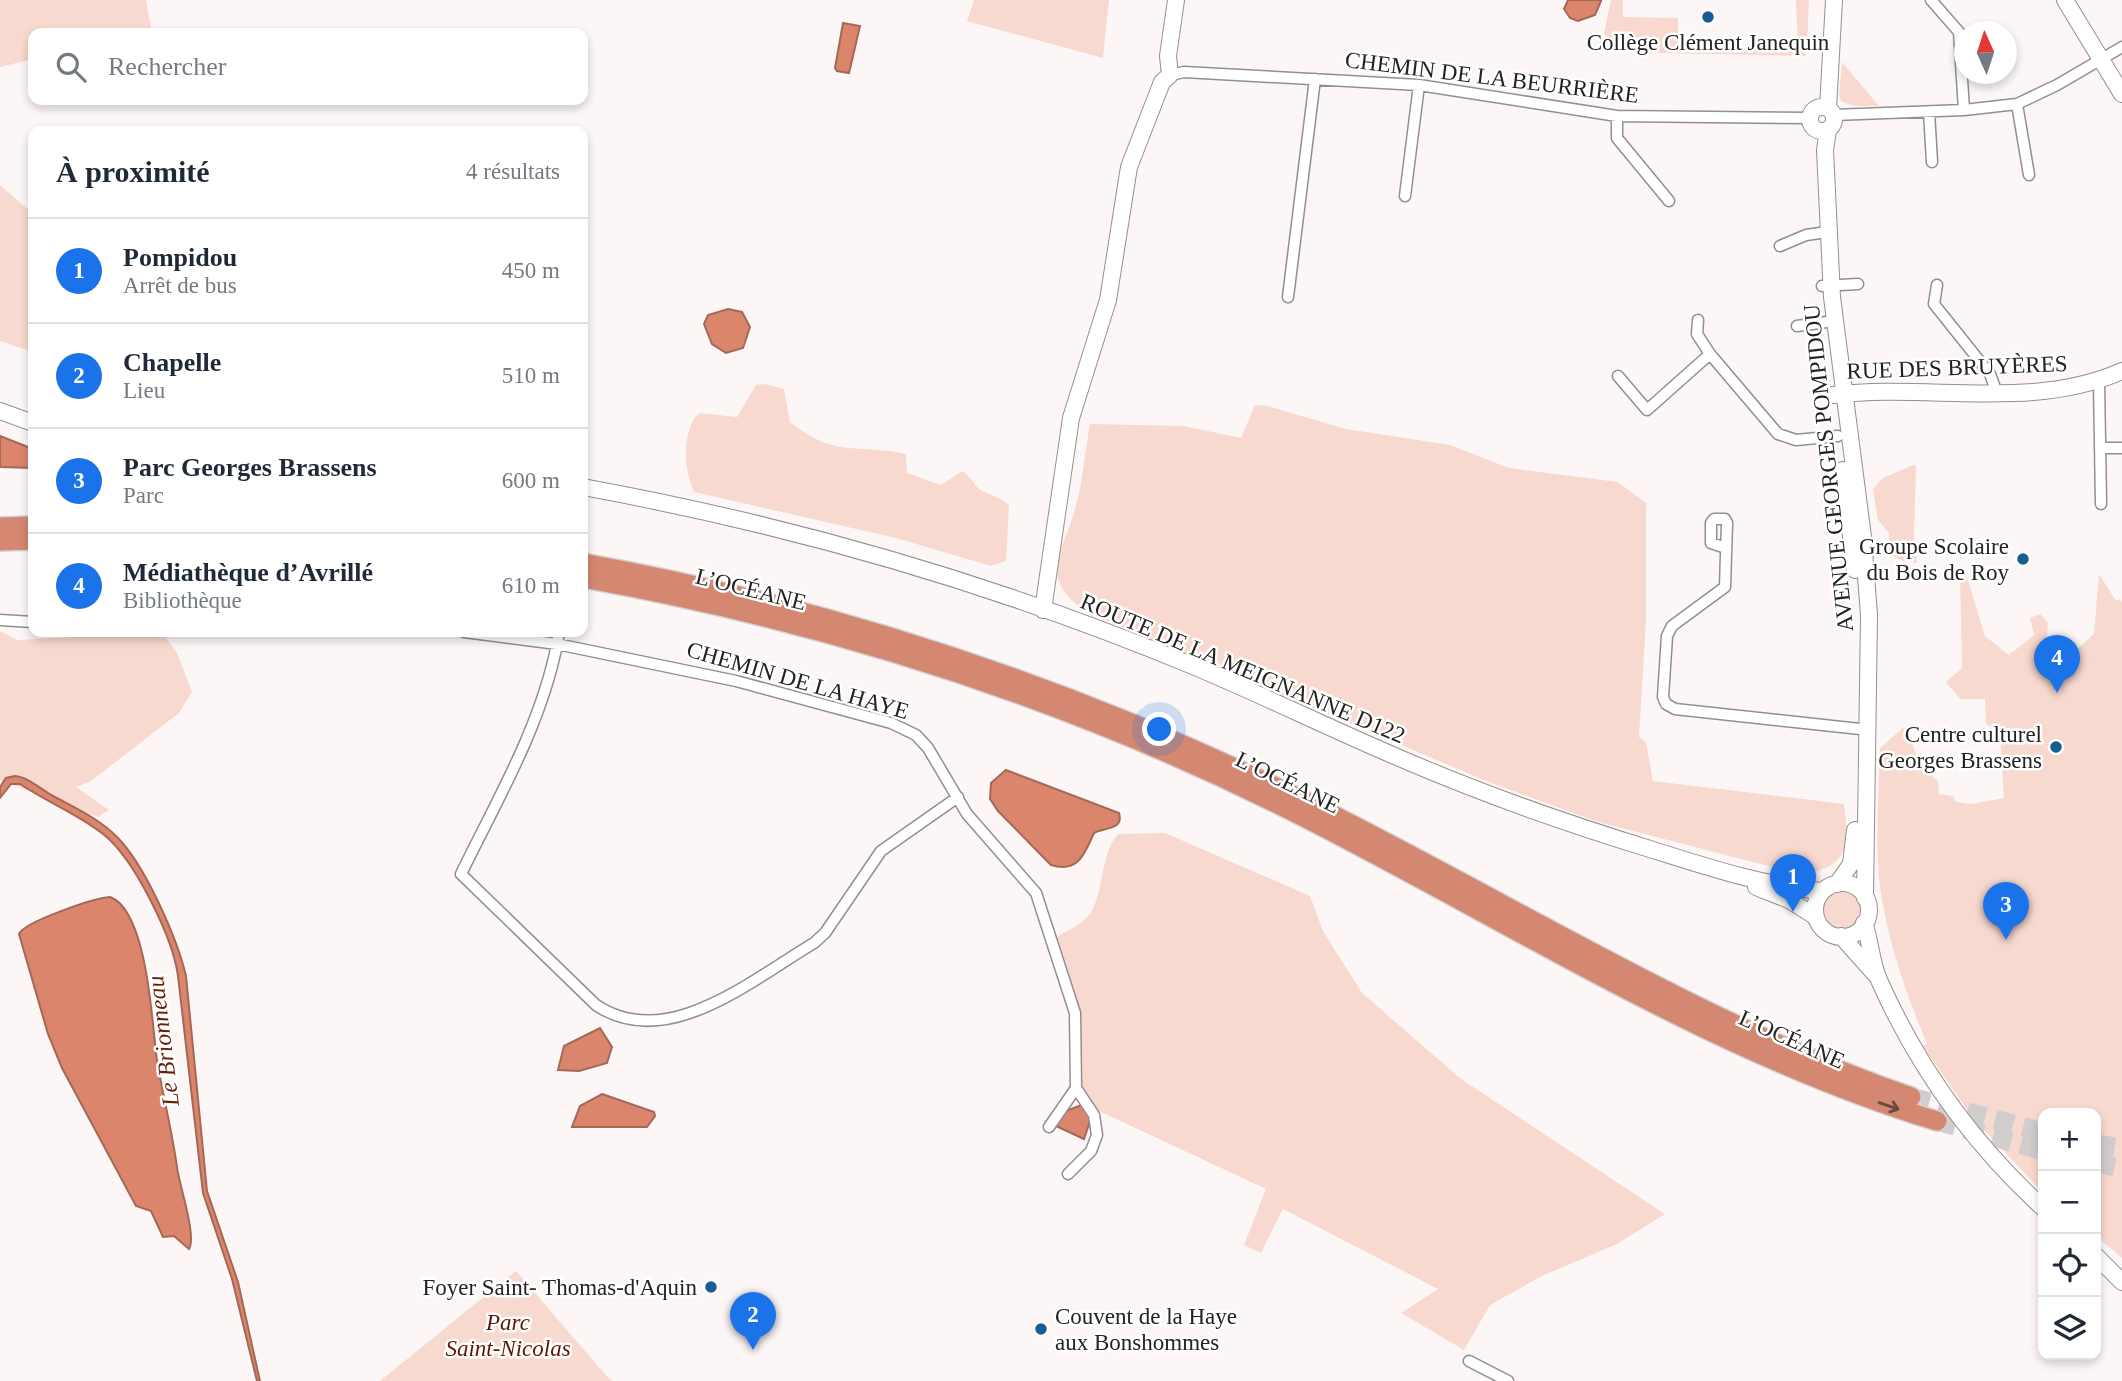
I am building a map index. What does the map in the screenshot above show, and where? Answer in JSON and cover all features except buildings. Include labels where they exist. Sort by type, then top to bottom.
[{"type":"highway","points":[[0,527],[28,526]]},
{"type":"highway","points":[[0,541],[28,540]]},
{"type":"highway","name":"L’OCÉANE","points":[[588,565],[731,594],[864,629],[1006,675],[1130,722],[1323,810],[1720,1019],[1812,1061],[1912,1097]]},
{"type":"highway","name":"L’OCÉANE","points":[[588,579],[711,604],[849,639],[966,676],[1092,722],[1283,806],[1723,1036],[1847,1090],[1937,1121]]},
{"type":"street","points":[[1043,610],[1071,418],[1108,300],[1129,167],[1162,82],[1170,75],[1168,56],[1176,0]]},
{"type":"street","name":"AVENUE GEORGES POMPIDOU","points":[[1825,0],[1822,118],[1826,286],[1838,394],[1863,537],[1869,615],[1865,898]]},
{"type":"street","name":"AVENUE GEORGES POMPIDOU","points":[[1822,118],[1834,0]]},
{"type":"street","points":[[1931,0],[1959,32],[1964,110]]},
{"type":"street","points":[[2065,0],[2110,54],[2122,94]]},
{"type":"street","points":[[2074,0],[2122,77]]},
{"type":"street","name":"CHEMIN DE LA BEURRIÈRE","points":[[1170,75],[1184,72],[1419,85],[1617,116],[1822,118],[1964,110],[2017,103],[2110,54]]},
{"type":"street","points":[[1288,297],[1315,79]]},
{"type":"street","points":[[1405,196],[1419,85]]},
{"type":"street","points":[[2017,103],[2029,175]]},
{"type":"street","points":[[1929,112],[1932,162]]},
{"type":"street","points":[[1617,116],[1617,138],[1669,201]]},
{"type":"street","points":[[1780,246],[1823,232]]},
{"type":"street","name":"AVENUE GEORGES POMPIDOU","points":[[1826,286],[1858,284]]},
{"type":"street","points":[[1937,285],[1934,304],[1990,374],[1997,393]]},
{"type":"street","points":[[1698,320],[1697,334],[1710,354],[1778,434],[1796,440],[1839,436]]},
{"type":"street","points":[[1797,326],[1830,321]]},
{"type":"street","points":[[1618,376],[1647,410],[1710,354]]},
{"type":"street","name":"RUE DES BRUYÈRES","points":[[1838,394],[1872,391],[1997,393],[2043,390],[2099,381],[2122,371]]},
{"type":"street","points":[[2099,381],[2101,504]]},
{"type":"street","name":"AVENUE GEORGES POMPIDOU","points":[[1830,887],[1851,864],[1855,848],[1860,729],[1859,607],[1839,436],[1838,394]]},
{"type":"street","points":[[0,411],[28,421]]},
{"type":"street","points":[[2101,448],[2122,448]]},
{"type":"street","name":"ROUTE DE LA MEIGNANNE D122","points":[[588,490],[784,530],[914,567],[1043,610],[1191,666],[1504,801],[1717,870]]},
{"type":"street","points":[[1726,548],[1725,587],[1672,626],[1667,636],[1663,697],[1666,704],[1675,709],[1860,729]]},
{"type":"street","points":[[0,621],[28,622]]},
{"type":"street","name":"CHEMIN DE LA HAYE","points":[[503,637],[557,644],[736,681],[891,723],[916,736],[928,748],[967,814],[1036,893],[1076,1013],[1076,1088]]},
{"type":"street","points":[[558,637],[550,681],[527,738],[461,874],[596,1005],[613,1016],[653,1022],[689,1013],[722,1000],[814,943],[825,933],[881,851],[958,797]]},
{"type":"street","points":[[1717,870],[1830,887],[1852,885],[1865,898],[1868,911],[1864,923],[1854,933],[1841,936],[1827,932],[1816,917],[1789,900],[1717,870]]},
{"type":"street","points":[[1816,917],[1816,903],[1830,887]]},
{"type":"street","points":[[1864,923],[1879,979]]},
{"type":"street","points":[[1841,936],[1879,979],[1954,1111],[2000,1168],[2038,1203]]},
{"type":"street","points":[[1049,1127],[1076,1088],[1094,1115],[1097,1135],[1091,1151],[1068,1174]]},
{"type":"street","points":[[2101,1257],[2122,1270]]},
{"type":"street","points":[[2101,1259],[2122,1282]]},
{"type":"street","points":[[1469,1361],[1508,1381]]},
{"type":"green space","points":[[0,0],[146,0],[151,28],[28,28],[28,60],[0,67]]},
{"type":"green space","points":[[974,0],[1109,0],[1103,58],[967,21]]},
{"type":"green space","points":[[1611,0],[1623,0],[1623,17],[1678,18],[1678,47],[1798,50],[1796,0],[1809,0],[1807,48],[1804,49],[1806,56],[1613,52],[1604,33]]},
{"type":"green space","points":[[1842,62],[1879,106],[1853,106],[1841,101],[1839,94]]},
{"type":"green space","points":[[0,185],[28,210],[28,350],[0,341]]},
{"type":"green space","points":[[766,384],[784,389],[790,422],[806,434],[846,448],[906,454],[907,473],[941,485],[962,471],[978,488],[1006,503],[1009,506],[1006,561],[991,566],[896,538],[694,492],[688,474],[686,445],[695,417],[700,413],[737,417],[756,385]]},
{"type":"green space","points":[[1255,405],[1346,429],[1450,445],[1509,468],[1618,482],[1646,503],[1646,620],[1639,737],[1646,742],[1653,781],[1844,804],[1846,833],[1841,855],[1826,868],[1796,873],[1598,822],[1486,781],[1085,611],[1070,598],[1057,573],[1058,561],[1078,495],[1090,424],[1184,426],[1241,438]]},
{"type":"green space","points":[[1916,466],[1914,537],[1917,563],[1903,561],[1888,553],[1889,533],[1878,520],[1873,489],[1883,478]]},
{"type":"green space","points":[[1966,574],[1985,636],[2009,655],[2034,635],[2030,618],[2040,614],[2048,623],[2047,638],[2057,643],[2064,661],[2094,634],[2099,574],[2116,601],[2120,599],[2122,603],[2122,1258],[2101,1240],[2101,1108],[2038,1108],[2038,1188],[1972,1117],[1923,1046],[1927,1044],[1901,976],[1891,941],[1880,886],[1877,846],[1880,748],[1903,728],[1909,729],[1918,758],[1938,781],[1939,794],[1953,796],[1956,802],[1971,804],[2004,798],[2000,733],[1986,724],[1985,699],[1960,699],[1946,682],[1962,668],[1960,577]]},
{"type":"green space","points":[[0,631],[17,640],[166,637],[177,653],[192,692],[179,713],[91,781],[76,787],[109,810],[98,817],[0,780]]},
{"type":"green space","points":[[1165,833],[1310,896],[1323,931],[1362,993],[1461,1079],[1665,1214],[1617,1244],[1542,1276],[1490,1305],[1464,1350],[1401,1313],[1438,1289],[1283,1209],[1261,1253],[1244,1245],[1266,1189],[1097,1110],[1076,1088],[1075,1013],[1057,937],[1089,915],[1098,896],[1107,853],[1118,834]]},
{"type":"green space","points":[[1843,889],[1858,895],[1864,910],[1858,925],[1843,931],[1828,925],[1822,910],[1828,895]]},
{"type":"green space","name":"Parc Saint-Nicolas","points":[[516,1271],[611,1381],[380,1381]]},
{"type":"shaded area","points":[[1568,0],[1601,1],[1595,15],[1578,21],[1570,18],[1564,9]]},
{"type":"shaded area","points":[[843,23],[860,26],[849,73],[837,71],[835,68]]},
{"type":"shaded area","points":[[728,309],[742,312],[750,327],[743,348],[726,353],[712,344],[704,324],[708,315]]},
{"type":"shaded area","points":[[0,436],[28,447],[28,468],[0,467]]},
{"type":"shaded area","points":[[1006,770],[1119,813],[1119,822],[1094,833],[1084,854],[1075,864],[1061,867],[1051,865],[998,811],[990,799],[991,783]]},
{"type":"shaded area","points":[[15,776],[30,781],[87,814],[117,837],[128,849],[149,883],[168,923],[186,976],[207,1191],[238,1282],[260,1381],[257,1381],[232,1279],[203,1193],[178,976],[169,941],[139,879],[115,845],[83,820],[20,784],[11,784],[0,798],[0,787],[6,778]]},
{"type":"shaded area","points":[[110,897],[123,907],[133,924],[146,971],[157,1061],[191,1233],[189,1249],[174,1236],[163,1237],[151,1211],[136,1206],[62,1068],[48,1034],[19,934],[46,917]]},
{"type":"shaded area","points":[[600,1028],[612,1047],[607,1063],[579,1071],[558,1070],[564,1046]]},
{"type":"shaded area","points":[[602,1094],[654,1112],[655,1116],[647,1127],[572,1127],[580,1106]]},
{"type":"shaded area","points":[[1084,1104],[1090,1121],[1084,1139],[1056,1126],[1063,1112]]},
{"type":"tunnel","points":[[1911,1097],[2038,1131]]},
{"type":"tunnel","points":[[1937,1121],[2038,1150]]},
{"type":"tunnel","points":[[2101,1145],[2122,1148]]},
{"type":"tunnel","points":[[2101,1164],[2122,1168]]},
{"type":"place","name":"Collège Clément Janequin","points":[[1708,17]]},
{"type":"place","name":"Groupe Scolaire du Bois de Roy","points":[[2023,559]]},
{"type":"place","name":"Médiathèque d’Avrillé","points":[[2057,693]]},
{"type":"place","name":"Centre culturel Georges Brassens","points":[[2056,747]]},
{"type":"place","name":"Pompidou","points":[[1793,912]]},
{"type":"place","name":"Parc Georges Brassens","points":[[2006,940]]},
{"type":"place","name":"Foyer Saint- Thomas-d'Aquin","points":[[711,1287]]},
{"type":"place","name":"Couvent de la Haye aux Bonshommes","points":[[1041,1329]]},
{"type":"place","name":"Chapelle","points":[[753,1350]]},
{"type":"water label","name":"Le Brionneau","points":[[163,1041]]}]
